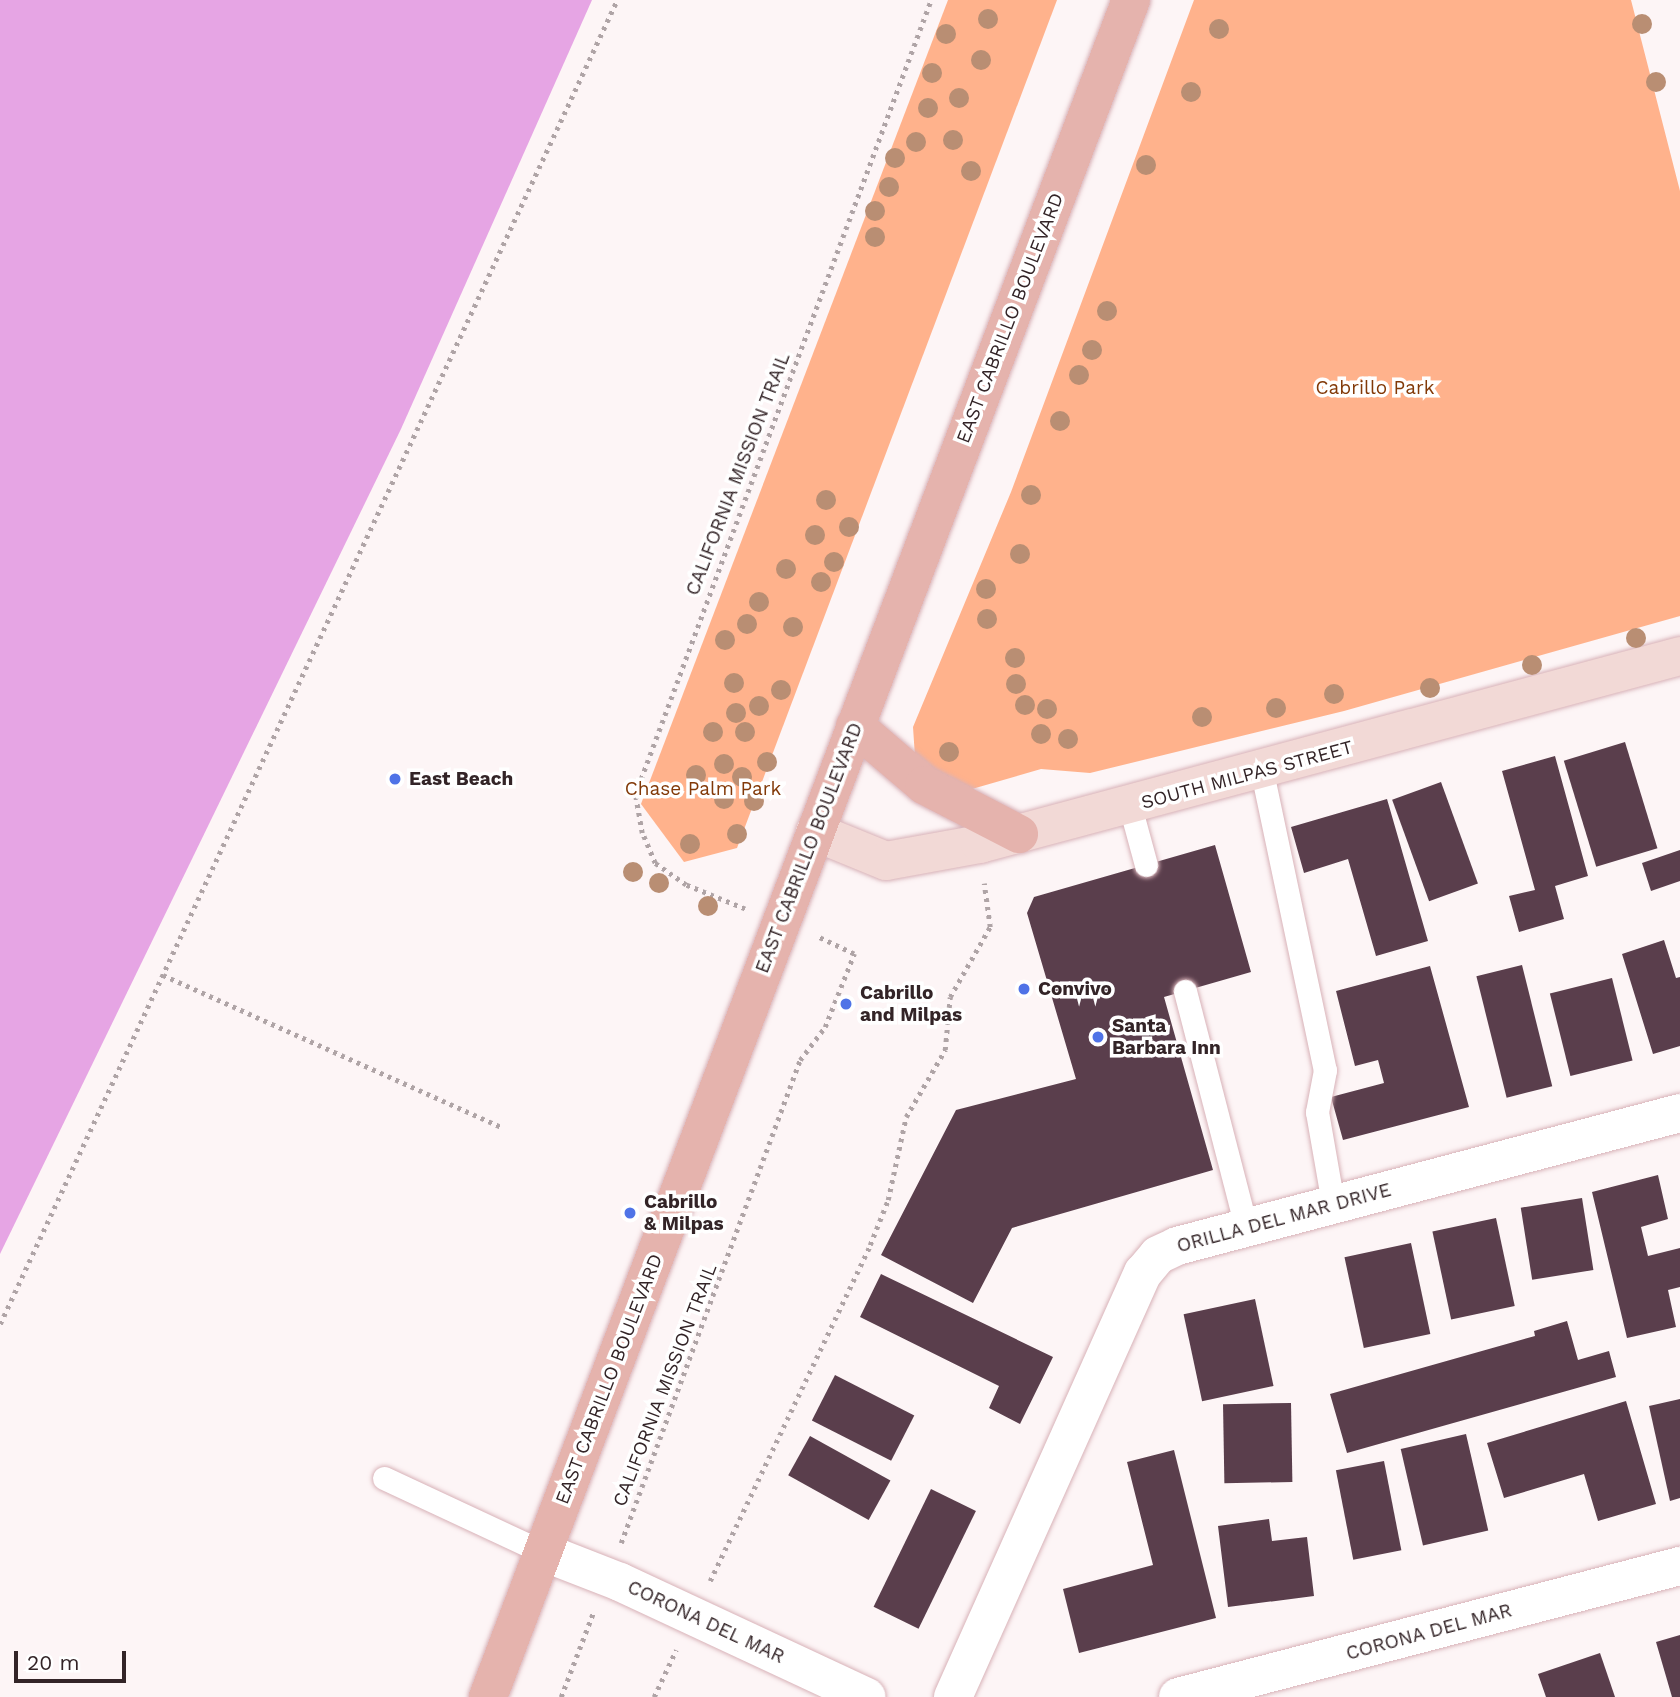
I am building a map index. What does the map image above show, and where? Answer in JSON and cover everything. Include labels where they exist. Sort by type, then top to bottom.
[{"type":"main road","name":"EAST CABRILLO BOULEVARD","points":[[488,1697],[1131,0]]},
{"type":"main road","name":"SOUTH MILPAS STREET","points":[[815,832],[886,861],[1019,834],[1262,772],[1680,656]]},
{"type":"main road","points":[[855,726],[924,785],[1019,834]]},
{"type":"street","name":"ORILLA DEL MAR DRIVE","points":[[953,1697],[1143,1273],[1158,1255],[1177,1246],[1246,1227],[1680,1113]]},
{"type":"street","name":"CORONA DEL MAR","points":[[544,1552],[620,1582],[867,1697]]},
{"type":"street","name":"CORONA DEL MAR","points":[[1178,1697],[1680,1566]]},
{"type":"lane","points":[[1262,772],[1325,1070],[1317,1112],[1333,1205]]},
{"type":"lane","points":[[1130,806],[1146,865]]},
{"type":"lane","points":[[1185,991],[1246,1227]]},
{"type":"lane","points":[[384,1478],[544,1552]]},
{"type":"path","points":[[0,1324],[617,0]]},
{"type":"path","name":"CALIFORNIA MISSION TRAIL","points":[[747,909],[686,885],[655,863],[642,833],[635,795],[932,0]]},
{"type":"path","points":[[710,1581],[870,1245],[888,1199],[906,1117],[945,1050],[950,997],[990,927],[985,898]]},
{"type":"path","name":"CALIFORNIA MISSION TRAIL","points":[[621,1542],[800,1060],[825,1027],[854,954],[831,942]]},
{"type":"path","points":[[163,975],[500,1128]]},
{"type":"path","points":[[561,1697],[596,1606]]},
{"type":"path","points":[[654,1697],[676,1649]]},
{"type":"green space","name":"Chase Palm Park","points":[[948,0],[1057,0],[737,848],[684,862],[641,804]]},
{"type":"green space","name":"Cabrillo Park","points":[[1194,0],[1631,0],[1680,191],[1680,616],[1344,711],[1090,773],[1041,769],[972,789],[944,785],[915,757],[913,727],[1011,492]]},
{"type":"shaded area","points":[[0,0],[592,0],[401,429],[0,1254]]},
{"type":"building","points":[[1625,742],[1657,848],[1596,867],[1564,761]]},
{"type":"building","points":[[1555,756],[1588,876],[1555,886],[1564,919],[1519,932],[1509,896],[1535,890],[1502,771]]},
{"type":"building","points":[[1441,782],[1478,883],[1429,901],[1392,800]]},
{"type":"building","points":[[1387,799],[1428,941],[1376,956],[1348,859],[1304,873],[1291,827]]},
{"type":"building","points":[[1215,845],[1251,972],[1164,997],[1213,1170],[1012,1228],[973,1303],[881,1255],[956,1110],[1076,1079],[1027,913],[1034,897]]},
{"type":"building","points":[[1680,850],[1680,881],[1651,891],[1642,863]]},
{"type":"building","points":[[1664,940],[1676,978],[1680,977],[1680,1046],[1653,1054],[1622,954]]},
{"type":"building","points":[[1522,965],[1552,1086],[1507,1098],[1476,976]]},
{"type":"building","points":[[1430,966],[1469,1107],[1343,1140],[1331,1097],[1384,1083],[1378,1060],[1355,1066],[1336,991]]},
{"type":"building","points":[[1612,978],[1633,1060],[1570,1076],[1550,993]]},
{"type":"building","points":[[1658,1175],[1668,1219],[1641,1227],[1648,1256],[1680,1248],[1680,1287],[1668,1290],[1676,1327],[1627,1338],[1592,1192]]},
{"type":"building","points":[[1582,1198],[1593,1270],[1532,1280],[1521,1208]]},
{"type":"building","points":[[1496,1218],[1515,1306],[1451,1320],[1432,1232]]},
{"type":"building","points":[[1411,1243],[1430,1334],[1364,1348],[1344,1257]]},
{"type":"building","points":[[881,1274],[1053,1357],[1020,1424],[989,1408],[999,1386],[860,1317]]},
{"type":"building","points":[[1255,1299],[1274,1386],[1202,1401],[1184,1314]]},
{"type":"building","points":[[1567,1321],[1578,1360],[1609,1351],[1616,1377],[1347,1453],[1330,1394],[1535,1336],[1534,1331]]},
{"type":"building","points":[[835,1375],[914,1415],[891,1461],[812,1420]]},
{"type":"building","points":[[1680,1399],[1680,1498],[1670,1501],[1649,1406]]},
{"type":"building","points":[[1626,1401],[1656,1504],[1598,1521],[1584,1474],[1504,1498],[1487,1443]]},
{"type":"building","points":[[1291,1403],[1292,1482],[1224,1483],[1223,1404]]},
{"type":"building","points":[[1466,1434],[1488,1530],[1423,1546],[1401,1449]]},
{"type":"building","points":[[810,1436],[890,1481],[869,1520],[788,1475]]},
{"type":"building","points":[[1174,1450],[1216,1618],[1079,1653],[1063,1589],[1153,1565],[1127,1462]]},
{"type":"building","points":[[1384,1461],[1401,1550],[1353,1560],[1336,1470]]},
{"type":"building","points":[[931,1489],[976,1511],[919,1629],[874,1607]]},
{"type":"building","points":[[1269,1519],[1272,1541],[1307,1537],[1314,1596],[1228,1607],[1218,1526]]},
{"type":"building","points":[[1680,1635],[1680,1697],[1672,1697],[1656,1642]]},
{"type":"building","points":[[1600,1653],[1615,1697],[1546,1697],[1538,1674]]},
{"type":"place","name":"East Beach","points":[[395,779]]},
{"type":"place","name":"Convivo","points":[[1024,989]]},
{"type":"place","name":"Cabrillo and Milpas","points":[[846,1004]]},
{"type":"place","name":"Santa Barbara Inn","points":[[1098,1037]]},
{"type":"place","name":"Cabrillo & Milpas","points":[[630,1213]]}]
